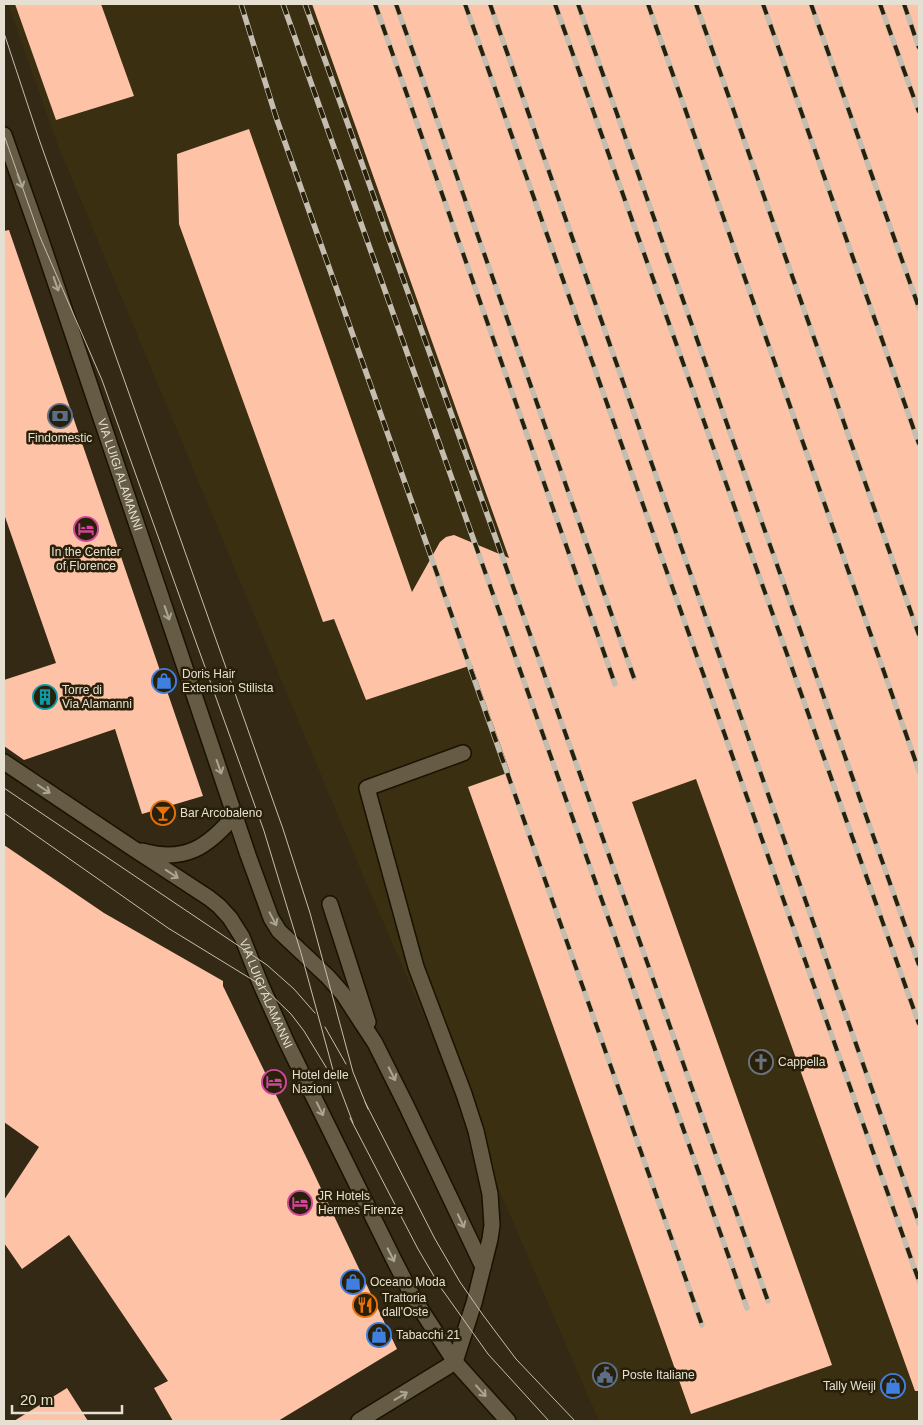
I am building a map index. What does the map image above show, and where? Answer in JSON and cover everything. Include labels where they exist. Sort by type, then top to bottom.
[{"type":"street","name":"VIA LUIGI ALAMANNI","points":[[4,135],[271,918],[285,938],[328,977],[343,994],[375,1044],[406,1104],[483,1267]]},
{"type":"street","points":[[359,1421],[455,1362],[471,1315],[492,1225],[489,1189],[476,1131],[416,967],[367,788],[463,753]]},
{"type":"street","name":"VIA LUIGI ALAMANNI","points":[[4,762],[209,898],[230,918],[242,937],[261,986],[288,1044],[414,1299],[455,1362],[508,1421]]},
{"type":"street","points":[[131,848],[153,854],[171,854],[198,849],[210,841],[235,815]]},
{"type":"street","points":[[330,904],[375,1044]]},
{"type":"shaded area","points":[[8,4],[919,4],[919,1421],[599,1421],[364,878],[57,143]]},
{"type":"building","points":[[15,4],[101,4],[134,96],[56,120]]},
{"type":"building","points":[[312,4],[919,4],[919,1391],[915,1391],[696,779],[632,802],[832,1365],[691,1414],[468,787],[510,772],[472,665],[366,700],[334,619],[323,622],[179,224],[177,154],[249,129],[412,592],[440,542],[446,537],[454,535],[509,558]]},
{"type":"building","points":[[9,230],[203,796],[142,814],[115,729],[24,760],[4,746],[4,680],[56,663],[4,514],[4,231]]},
{"type":"building","points":[[4,845],[104,913],[223,981],[223,986],[397,1349],[278,1421],[173,1421],[154,1388],[168,1381],[69,1235],[22,1269],[4,1243],[4,1200],[39,1147],[4,1122]]},
{"type":"building","points":[[67,1388],[88,1421],[14,1421]]},
{"type":"tram line","points":[[4,33],[39,139],[283,829],[310,913],[353,1072],[368,1109]]},
{"type":"tram line","points":[[4,135],[40,237],[102,380],[264,831],[301,953],[333,1070],[353,1123]]},
{"type":"tram line","points":[[4,788],[267,965],[294,989],[315,1013]]},
{"type":"tram line","points":[[4,813],[168,928],[261,985],[291,1014],[304,1031],[329,1072]]},
{"type":"tram line","points":[[325,1027],[346,1064]]},
{"type":"tram line","points":[[365,1102],[435,1239],[460,1282],[516,1359],[575,1421]]},
{"type":"tram line","points":[[350,1118],[418,1249],[441,1288],[488,1354],[549,1421]]},
{"type":"railway","points":[[241,4],[276,117],[702,1325]]},
{"type":"railway","points":[[283,4],[747,1308]]},
{"type":"railway","points":[[305,4],[768,1301]]},
{"type":"railway","points":[[375,4],[615,684]]},
{"type":"railway","points":[[396,4],[634,678]]},
{"type":"railway","points":[[465,4],[919,1281]]},
{"type":"railway","points":[[490,4],[919,1223]]},
{"type":"railway","points":[[555,4],[919,1024]]},
{"type":"railway","points":[[578,4],[919,965]]},
{"type":"railway","points":[[648,4],[919,771]]},
{"type":"railway","points":[[696,4],[919,635]]},
{"type":"railway","points":[[763,4],[919,444]]},
{"type":"railway","points":[[811,4],[919,308]]},
{"type":"railway","points":[[880,4],[919,112]]},
{"type":"railway","points":[[904,4],[919,48]]},
{"type":"place","name":"Findomestic","points":[[60,416]]},
{"type":"place","name":"In the Center of Florence","points":[[86,529]]},
{"type":"place","name":"Doris Hair Extension Stilista","points":[[164,681]]},
{"type":"place","name":"Torre di Via Alamanni","points":[[45,697]]},
{"type":"place","name":"Bar Arcobaleno","points":[[163,813]]},
{"type":"place","name":"Cappella","points":[[761,1062]]},
{"type":"place","name":"Hotel delle Nazioni","points":[[274,1082]]},
{"type":"place","name":"JR Hotels Hermes Firenze","points":[[300,1203]]},
{"type":"place","name":"Oceano Moda","points":[[353,1282]]},
{"type":"place","name":"Trattoria dall'Oste","points":[[365,1305]]},
{"type":"place","name":"Tabacchi 21","points":[[379,1335]]},
{"type":"place","name":"Poste Italiane","points":[[605,1375]]},
{"type":"place","name":"Tally Weijl","points":[[893,1386]]}]
